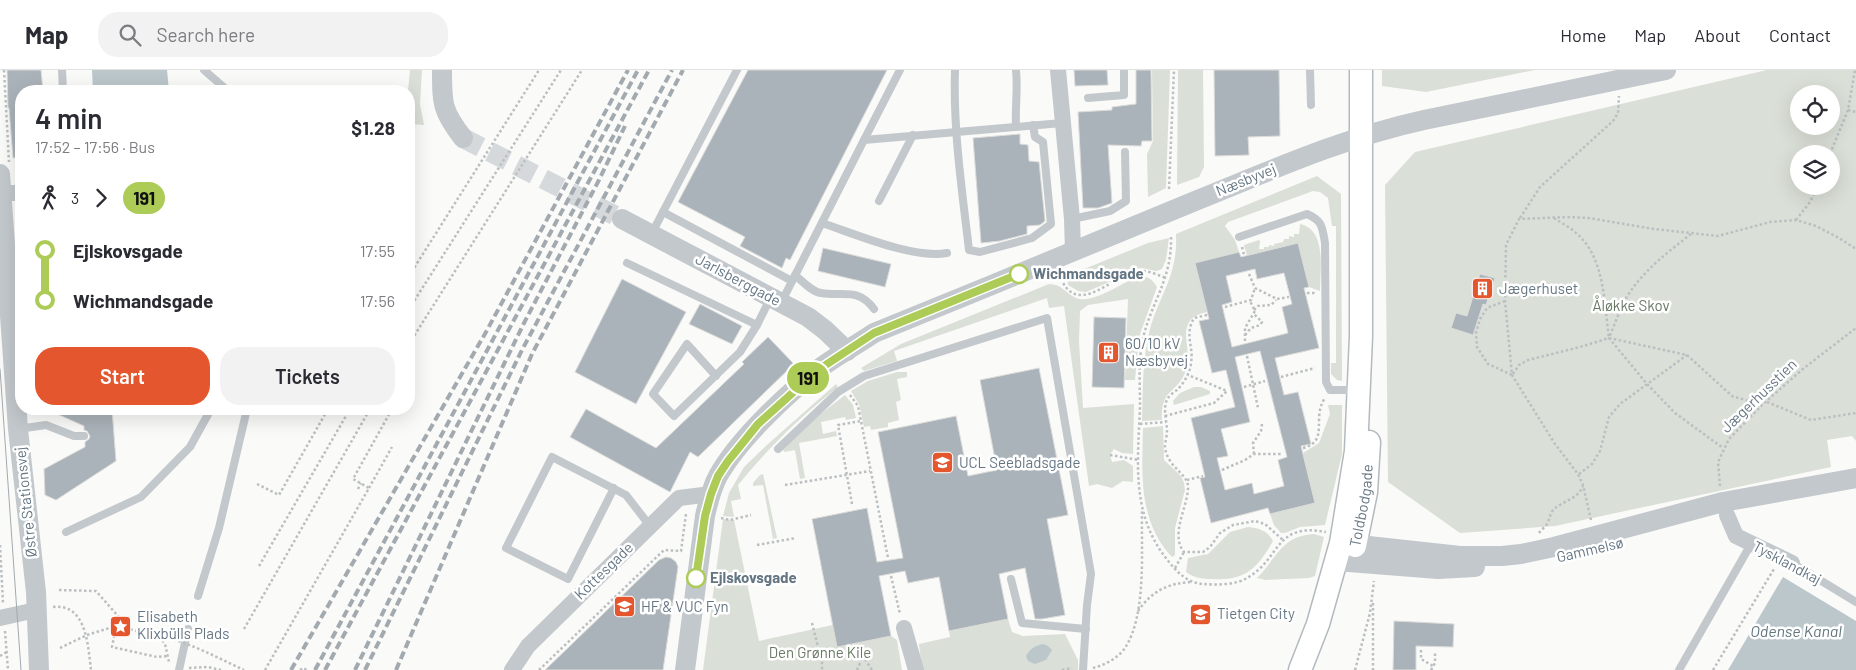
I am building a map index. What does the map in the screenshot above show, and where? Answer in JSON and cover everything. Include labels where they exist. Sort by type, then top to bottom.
[{"type":"main road","name":"Toldbodgade","points":[[1316,670],[1332,630],[1345,549],[1356,451],[1362,336],[1361,70]]},
{"type":"main road","name":"Toldbodgade","points":[[1300,670],[1366,492],[1370,452],[1367,382],[1362,336]]},
{"type":"street","points":[[442,70],[442,98],[448,119],[463,138]]},
{"type":"street","points":[[1058,70],[1072,219],[1073,252]]},
{"type":"street","name":"Næsbyvej","points":[[847,351],[874,333],[1361,136],[1390,127],[1666,70]]},
{"type":"street","points":[[3,182],[15,189]]},
{"type":"street","name":"Østre Stationsvej","points":[[3,182],[11,334],[15,361]]},
{"type":"street","name":"Jarlsberggade","points":[[622,219],[808,317],[847,351]]},
{"type":"street","points":[[685,670],[705,516],[718,476],[758,424],[818,370],[847,351]]},
{"type":"street","name":"Østre Stationsvej","points":[[18,415],[36,592],[39,670]]},
{"type":"street","name":"Gammelsø","points":[[1345,549],[1460,556],[1521,554],[1856,478]]},
{"type":"street","name":"Kottesgade","points":[[512,670],[528,646],[679,498],[711,494]]},
{"type":"street","name":"Gammelsø","points":[[1345,549],[1438,569],[1520,565],[1588,552],[1725,509]]},
{"type":"street","name":"Tysklandkaj","points":[[1725,509],[1736,536],[1787,560]]},
{"type":"street","points":[[2,617],[36,610]]},
{"type":"street","points":[[904,628],[916,670]]},
{"type":"lane","points":[[62,70],[63,85]]},
{"type":"lane","points":[[204,70],[221,85]]},
{"type":"lane","points":[[652,235],[737,70]]},
{"type":"lane","points":[[716,376],[687,344],[653,394],[674,416],[716,376],[740,352],[757,325],[793,278],[900,70]]},
{"type":"lane","points":[[955,70],[956,132],[969,250],[980,252],[1032,238],[1051,224],[1043,142],[1035,137],[1032,125]]},
{"type":"lane","points":[[1016,70],[1018,89],[1016,126]]},
{"type":"lane","points":[[1088,98],[1124,95],[1124,70]]},
{"type":"lane","points":[[1310,70],[1311,105]]},
{"type":"lane","points":[[864,140],[1062,123]]},
{"type":"lane","points":[[879,201],[913,135]]},
{"type":"lane","points":[[1072,219],[1110,211],[1126,201],[1125,152]]},
{"type":"lane","points":[[663,212],[793,278],[818,293],[851,293],[869,302],[874,309]]},
{"type":"lane","points":[[1239,237],[1307,214],[1317,218],[1322,225],[1325,243],[1326,382],[1330,390],[1359,390]]},
{"type":"lane","points":[[822,223],[900,248],[936,254],[947,253]]},
{"type":"lane","points":[[627,263],[757,325]]},
{"type":"lane","points":[[778,449],[838,392],[864,376],[1047,318],[1091,574],[1083,669]]},
{"type":"lane","points":[[66,532],[141,497],[190,447],[208,415]]},
{"type":"lane","points":[[198,596],[219,528],[246,415]]},
{"type":"lane","points":[[18,429],[46,425],[74,436],[84,436]]},
{"type":"lane","points":[[614,488],[568,579],[506,548],[552,457],[614,488],[626,495],[650,526]]},
{"type":"lane","points":[[1679,670],[1751,544]]},
{"type":"lane","name":"Tysklandkaj","points":[[1787,560],[1856,602]]},
{"type":"lane","points":[[1011,579],[1022,623],[1086,629]]},
{"type":"lane","points":[[180,670],[188,629]]},
{"type":"path","points":[[3,182],[4,70]]},
{"type":"path","points":[[415,267],[540,70]]},
{"type":"path","points":[[415,300],[561,70]]},
{"type":"path","points":[[415,334],[582,70]]},
{"type":"path","points":[[1169,189],[1174,70]]},
{"type":"path","points":[[1833,145],[1848,110],[1855,70]]},
{"type":"path","points":[[1588,510],[1583,485],[1578,474],[1555,444],[1512,375],[1505,301],[1506,245],[1519,219],[1540,187],[1613,121],[1618,113],[1619,80]]},
{"type":"path","points":[[1848,110],[1856,112]]},
{"type":"path","points":[[1796,220],[1814,195]]},
{"type":"path","points":[[1552,218],[1576,233],[1591,249],[1598,266],[1609,338],[1647,384],[1675,413],[1723,448]]},
{"type":"path","points":[[1519,219],[1589,218],[1654,229],[1718,236],[1770,222],[1796,220],[1816,226],[1856,249]]},
{"type":"path","points":[[1609,338],[1627,297],[1642,277],[1668,252],[1691,234]]},
{"type":"path","points":[[1062,670],[1068,668],[1094,668],[1106,663],[1124,649],[1134,627],[1141,584],[1142,508],[1138,481],[1138,460],[1141,349],[1143,338],[1166,278],[1172,252],[1171,237]]},
{"type":"path","points":[[1054,260],[1062,281],[1067,288],[1081,295],[1090,294],[1138,272],[1148,272],[1166,278]]},
{"type":"path","points":[[1225,307],[1250,301],[1255,288],[1249,274]]},
{"type":"path","points":[[1255,288],[1277,299]]},
{"type":"path","points":[[1245,341],[1245,328],[1258,306],[1271,305],[1277,299],[1289,297]]},
{"type":"path","points":[[1245,335],[1262,322],[1254,312],[1250,301]]},
{"type":"path","points":[[1505,301],[1486,308],[1476,333],[1477,347],[1488,364],[1512,375]]},
{"type":"path","points":[[1207,315],[1194,318],[1188,332],[1192,362],[1188,375],[1179,388],[1168,398],[1164,409],[1166,422],[1165,447],[1170,462],[1187,480],[1189,487],[1178,538],[1179,547],[1184,552],[1203,552],[1210,547],[1220,532],[1233,525],[1255,521],[1266,524],[1283,540]]},
{"type":"path","name":"Jægerhusstien","points":[[1725,509],[1718,462],[1723,448],[1729,439],[1762,405],[1804,368],[1856,328]]},
{"type":"path","points":[[1512,375],[1519,365],[1528,360],[1609,338],[1686,355],[1732,396],[1762,405]]},
{"type":"path","points":[[1578,474],[1592,464],[1600,451],[1609,418],[1620,404],[1686,355]]},
{"type":"path","points":[[1248,356],[1258,408]]},
{"type":"path","points":[[1281,377],[1326,365]]},
{"type":"path","points":[[1165,416],[1214,403],[1228,391],[1188,375]]},
{"type":"path","points":[[1244,387],[1265,381]]},
{"type":"path","points":[[844,388],[858,406],[888,558]]},
{"type":"path","points":[[1303,448],[1312,446],[1318,437],[1320,404],[1330,390]]},
{"type":"path","points":[[1767,401],[1811,420],[1856,413]]},
{"type":"path","points":[[257,484],[279,495],[325,415]]},
{"type":"path","points":[[259,566],[347,415]]},
{"type":"path","points":[[244,629],[367,415]]},
{"type":"path","points":[[369,488],[353,479],[389,415]]},
{"type":"path","points":[[852,504],[838,425],[861,421]]},
{"type":"path","points":[[1139,424],[1166,422]]},
{"type":"path","points":[[1254,454],[1253,442],[1262,431],[1262,424]]},
{"type":"path","points":[[265,670],[392,447]]},
{"type":"path","points":[[1222,470],[1246,460],[1254,454],[1282,454]]},
{"type":"path","points":[[1110,455],[1138,460]]},
{"type":"path","points":[[786,485],[870,470]]},
{"type":"path","points":[[1187,480],[1203,476]]},
{"type":"path","points":[[358,489],[361,483]]},
{"type":"path","points":[[1521,554],[1548,522],[1550,514],[1555,508],[1580,492],[1583,485]]},
{"type":"path","points":[[1142,508],[1154,540],[1174,569],[1184,577],[1195,582]]},
{"type":"path","points":[[539,670],[664,550],[681,551],[686,514],[689,514]]},
{"type":"path","points":[[724,519],[730,520],[751,515]]},
{"type":"path","points":[[1137,612],[1143,603],[1158,590],[1180,583],[1211,584],[1243,581],[1262,566],[1283,540],[1292,534],[1307,530],[1345,549]]},
{"type":"path","points":[[757,545],[796,538]]},
{"type":"path","points":[[0,545],[2,617],[8,670]]},
{"type":"path","points":[[1174,569],[1184,552]]},
{"type":"path","points":[[1713,670],[1787,560]]},
{"type":"path","points":[[0,579],[2,575]]},
{"type":"path","points":[[891,576],[896,603],[904,628]]},
{"type":"path","points":[[59,590],[96,590],[118,616],[112,647],[157,657],[168,656]]},
{"type":"path","points":[[1355,670],[1370,613],[1373,592],[1373,670]]},
{"type":"path","points":[[36,610],[56,607],[67,609],[76,616],[87,635],[91,670]]},
{"type":"path","points":[[812,623],[822,670]]},
{"type":"path","points":[[60,648],[87,635],[116,626],[177,639],[244,670]]},
{"type":"path","points":[[159,636],[165,644],[171,668]]},
{"type":"path","points":[[862,646],[863,656],[872,670]]},
{"type":"path","points":[[1421,650],[1421,659],[1433,666]]},
{"type":"path","points":[[0,656],[7,652]]},
{"type":"path","points":[[1431,670],[1435,653]]},
{"type":"path","points":[[857,670],[863,656]]},
{"type":"path","points":[[185,670],[198,666],[221,670]]},
{"type":"path","points":[[300,670],[303,668],[307,670]]},
{"type":"green space","points":[[410,70],[422,70],[420,104],[424,125],[415,124],[415,85],[409,85]]},
{"type":"green space","points":[[1152,70],[1170,70],[1166,188],[1148,197],[1147,154],[1153,141]]},
{"type":"green space","points":[[1178,70],[1203,70],[1204,167],[1199,177],[1177,185]]},
{"type":"green space","points":[[1382,70],[1535,70],[1426,92],[1382,86]]},
{"type":"green space","name":"Åløkke Skov","points":[[1767,70],[1856,70],[1856,441],[1852,436],[1827,440],[1831,467],[1555,526],[1460,533],[1388,482],[1385,185],[1415,152]]},
{"type":"green space","points":[[1317,176],[1341,194],[1342,381],[1337,380],[1331,374],[1331,363],[1336,363],[1336,226],[1332,226],[1328,198],[1320,192],[1313,191],[1228,222],[1225,226],[1235,240],[1239,252],[1195,263],[1207,312],[1194,317],[1188,324],[1186,335],[1188,364],[1183,378],[1164,402],[1162,420],[1142,421],[1143,375],[1147,340],[1154,317],[1168,284],[1174,261],[1176,234]]},
{"type":"green space","points":[[1300,224],[1309,228],[1315,234],[1318,242],[1321,262],[1320,291],[1309,287],[1298,243],[1247,256],[1244,245],[1259,240],[1259,249],[1269,247],[1269,245],[1274,246],[1274,244],[1283,242],[1284,239],[1289,239],[1289,236],[1294,237],[1294,234],[1299,234]]},
{"type":"green space","points":[[1169,238],[1166,260],[1162,269],[1156,271],[1142,268],[1086,292],[1078,291],[1068,285],[1067,276],[1148,243]]},
{"type":"green space","points":[[1137,276],[1149,278],[1157,287],[1139,337],[1135,380],[1125,380],[1128,299],[1088,305],[1080,311],[1079,341],[1083,408],[1134,404],[1133,454],[1122,453],[1114,449],[1110,455],[1112,462],[1124,460],[1133,466],[1133,482],[1123,481],[1112,488],[1097,484],[1089,486],[1064,306],[1049,308],[1047,298],[894,351],[897,361],[864,371],[861,368],[901,344],[1049,284],[1057,285],[1072,296],[1082,299],[1098,296]]},
{"type":"green space","points":[[897,372],[907,372],[907,377],[897,379],[901,400],[896,402],[899,420],[888,423],[888,427],[871,430],[870,426],[864,427],[859,404],[851,391],[868,381]]},
{"type":"green space","points":[[836,384],[838,387],[785,433],[738,485],[741,499],[731,501],[734,517],[723,516],[729,493],[744,467]]},
{"type":"green space","points":[[1194,387],[1201,387],[1210,391],[1210,394],[1174,405],[1173,401],[1180,393]]},
{"type":"green space","points":[[845,395],[853,405],[856,418],[846,420],[845,417],[821,422],[823,434],[836,431],[837,436],[799,443],[805,478],[800,479],[795,450],[784,452],[783,449],[814,419]]},
{"type":"green space","points":[[1328,405],[1342,405],[1342,454],[1325,525],[1300,527],[1281,533],[1274,525],[1270,514],[1315,503],[1303,453],[1319,443],[1330,414]]},
{"type":"green space","points":[[1163,426],[1164,460],[1181,476],[1185,490],[1175,528],[1175,555],[1172,557],[1161,543],[1153,528],[1144,496],[1143,428]]},
{"type":"green space","points":[[763,474],[777,538],[773,539],[763,485],[753,486],[753,483]]},
{"type":"green space","name":"Den Grønne Kile","points":[[723,519],[734,520],[759,641],[833,625],[837,647],[891,636],[897,640],[902,670],[703,670]]},
{"type":"green space","points":[[1248,527],[1263,531],[1273,541],[1261,559],[1249,571],[1233,578],[1223,579],[1201,578],[1186,572],[1188,558],[1208,554],[1230,532]]},
{"type":"green space","points":[[1314,534],[1324,537],[1315,576],[1309,578],[1265,580],[1257,578],[1287,544],[1294,539]]},
{"type":"green space","points":[[1008,619],[1012,632],[1023,636],[1065,634],[1078,660],[1078,670],[922,670],[919,644],[950,637],[949,631]]},
{"type":"water","points":[[92,70],[167,70],[168,85],[93,85]]},
{"type":"water","name":"Odense Kanal","points":[[1783,577],[1856,621],[1856,670],[1728,670]]},
{"type":"water","points":[[1043,644],[1052,650],[1046,660],[1035,664],[1028,661],[1026,656],[1029,651]]},
{"type":"building","points":[[7,70],[41,70],[42,85],[15,85],[15,158],[13,158],[8,108]]},
{"type":"building","points":[[748,70],[887,70],[790,260],[786,258],[782,268],[740,246],[745,237],[678,202]]},
{"type":"building","points":[[1074,70],[1107,70],[1108,85],[1075,86]]},
{"type":"building","points":[[1136,70],[1151,70],[1152,141],[1142,141],[1141,146],[1108,145],[1112,203],[1098,208],[1083,208],[1078,112],[1112,110],[1112,107],[1136,104]]},
{"type":"building","points":[[1214,70],[1279,70],[1280,136],[1248,137],[1249,155],[1215,156]]},
{"type":"building","points":[[1020,134],[1020,144],[1028,145],[1029,161],[1039,162],[1045,221],[1040,225],[1027,226],[1027,234],[1000,241],[981,243],[973,138]]},
{"type":"building","points":[[1298,243],[1309,287],[1304,288],[1319,348],[1275,358],[1284,395],[1298,392],[1311,444],[1301,446],[1315,503],[1270,514],[1268,508],[1211,523],[1200,478],[1205,477],[1191,418],[1235,407],[1226,370],[1212,373],[1199,321],[1209,319],[1195,263],[1239,252],[1241,257]],"holes":[[[1255,269],[1257,279],[1284,273],[1292,304],[1282,307],[1288,333],[1232,347],[1222,305],[1232,302],[1226,276]],[[1260,351],[1287,457],[1278,460],[1284,486],[1254,494],[1252,483],[1225,490],[1217,458],[1228,456],[1221,429],[1250,422],[1235,357]]]},
{"type":"building","points":[[823,248],[891,264],[885,287],[818,271]]},
{"type":"building","points":[[1480,274],[1495,278],[1486,305],[1483,304],[1473,335],[1451,328],[1456,313],[1467,316]]},
{"type":"building","points":[[622,279],[686,312],[636,404],[575,372]]},
{"type":"building","points":[[700,304],[742,326],[732,344],[689,324]]},
{"type":"building","name":"60/10 kV Næsbyvej","points":[[1094,317],[1126,318],[1124,388],[1092,387]]},
{"type":"building","points":[[768,337],[794,364],[698,457],[690,452],[670,492],[570,437],[586,409],[656,448],[744,364],[742,362]]},
{"type":"building","points":[[1039,368],[1068,515],[1047,519],[1065,615],[1035,619],[1025,568],[999,574],[1008,619],[949,631],[939,577],[908,583],[905,571],[879,576],[891,636],[837,647],[812,519],[867,508],[877,562],[903,558],[878,432],[956,416],[968,476],[997,470],[980,380]]},
{"type":"building","points":[[59,415],[112,415],[116,461],[56,500],[45,495],[44,469],[85,447],[85,442],[90,436],[84,430],[84,426]]},
{"type":"building","name":"HF & VUC Fyn","points":[[666,557],[676,562],[678,567],[663,670],[545,670],[659,560]]},
{"type":"building","points":[[1394,621],[1454,624],[1453,647],[1416,646],[1416,670],[1393,670]]},
{"type":"tunnel","points":[[463,138],[622,219]]},
{"type":"tram line","points":[[0,369],[21,670]]},
{"type":"railway","points":[[291,670],[486,332],[628,70]]},
{"type":"railway","points":[[315,670],[638,70]]},
{"type":"railway","points":[[325,670],[649,70]]},
{"type":"railway","points":[[365,670],[522,350],[672,70]]},
{"type":"railway","points":[[396,670],[532,354],[683,70]]},
{"type":"railway","points":[[355,670],[524,323],[625,126]]},
{"type":"bus line","name":"191","points":[[696,578],[705,516],[718,476],[758,424],[818,370],[874,333],[1019,274]]},
{"type":"place","name":"Wichmandsgade","points":[[1019,274]]},
{"type":"place","name":"Jægerhuset","points":[[1483,289]]},
{"type":"place","name":"60/10 kV Næsbyvej","points":[[1109,353]]},
{"type":"place","name":"UCL Seebladsgade","points":[[943,463]]},
{"type":"place","name":"Ejlskovsgade","points":[[696,578]]},
{"type":"place","name":"HF & VUC Fyn","points":[[625,607]]},
{"type":"place","name":"Tietgen City","points":[[1201,614]]},
{"type":"place","name":"Elisabeth Klixbülls Plads","points":[[121,626]]}]
